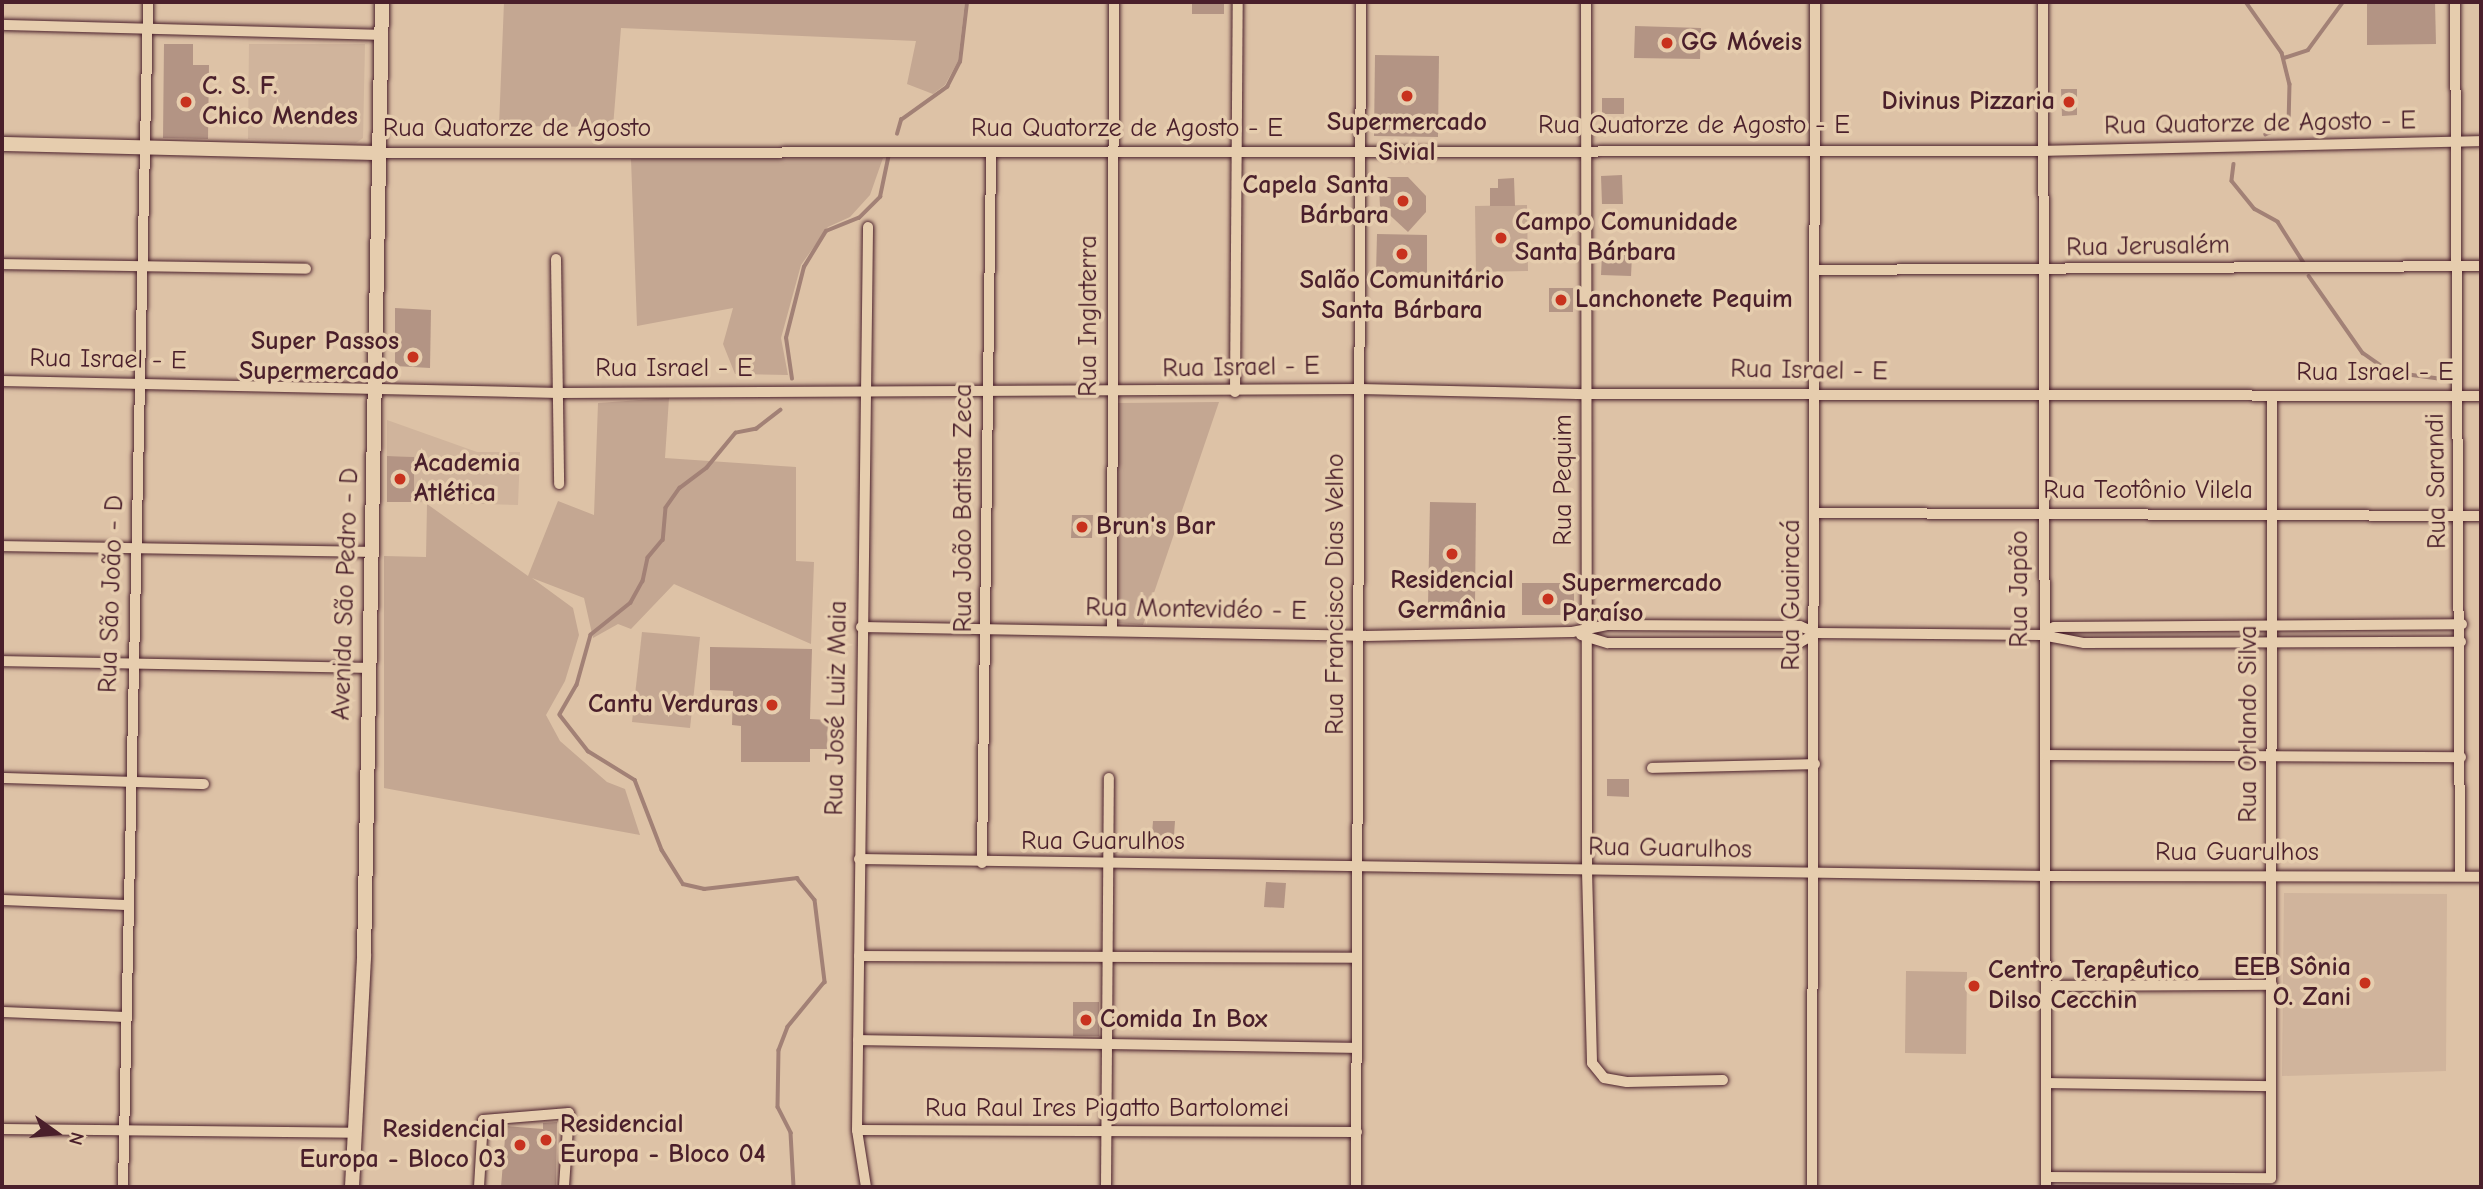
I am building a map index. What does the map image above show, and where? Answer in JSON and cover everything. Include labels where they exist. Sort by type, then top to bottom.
[{"type":"street","name":"Rua São João - D","points":[[124,1187],[127,905],[148,2]]},
{"type":"street","name":"Avenida São Pedro - D","points":[[352,1187],[356,1133],[373,552],[382,2]]},
{"type":"street","name":"Rua Inglaterra","points":[[1112,631],[1114,2]]},
{"type":"street","points":[[1235,393],[1238,2]]},
{"type":"street","name":"Rua Francisco Dias Velho","points":[[1356,1187],[1361,2]]},
{"type":"street","name":"Rua Pequim","points":[[1586,2],[1587,959],[1592,1063],[1604,1078],[1627,1082],[1723,1080]]},
{"type":"street","name":"Rua Guairacá","points":[[1812,1187],[1816,633],[1815,2]]},
{"type":"street","name":"Rua Japão","points":[[2043,2],[2042,635],[2049,1083],[2047,1182]]},
{"type":"street","name":"Rua Sarandi","points":[[2455,2],[2462,624],[2460,876]]},
{"type":"street","points":[[2,25],[147,31],[381,34]]},
{"type":"street","name":"Rua Quatorze de Agosto - E","points":[[907,154],[1815,148],[2043,151],[2481,141]]},
{"type":"street","name":"Rua Quatorze de Agosto","points":[[2,144],[378,153],[907,154]]},
{"type":"street","name":"Rua João Batista Zeca","points":[[982,863],[990,153]]},
{"type":"street","name":"Rua José Luiz Maia","points":[[866,1187],[857,1130],[861,626],[868,227]]},
{"type":"street","points":[[556,259],[559,484]]},
{"type":"street","points":[[2,264],[306,269]]},
{"type":"street","name":"Rua Jerusalém","points":[[1815,270],[2043,271],[2481,266]]},
{"type":"street","name":"Rua Israel - E","points":[[2,381],[376,385],[559,393],[1235,393],[1360,389],[1587,394],[2043,397],[2481,396]]},
{"type":"street","name":"Rua Orlando Silva","points":[[2047,1182],[2271,1178],[2272,396]]},
{"type":"street","name":"Rua Teotônio Vilela","points":[[1815,513],[2481,516]]},
{"type":"street","points":[[2,546],[373,552]]},
{"type":"street","name":"Rua Montevidéo - E","points":[[2042,635],[2054,627],[2272,629],[2462,624]]},
{"type":"street","name":"Rua Montevidéo - E","points":[[861,626],[1360,636],[1800,625],[1816,633],[2042,635],[2084,643],[2461,642]]},
{"type":"street","name":"Rua Montevidéo - E","points":[[1586,632],[1608,643],[1800,643],[1816,633]]},
{"type":"street","points":[[2,660],[368,668]]},
{"type":"street","points":[[2045,755],[2461,757]]},
{"type":"street","points":[[1652,768],[1815,764]]},
{"type":"street","points":[[2,778],[204,785]]},
{"type":"street","points":[[1106,1187],[1109,778]]},
{"type":"street","name":"Rua Guarulhos","points":[[859,859],[1107,866],[1357,866],[1815,874],[2481,877]]},
{"type":"street","points":[[2,900],[127,905]]},
{"type":"street","points":[[859,956],[1357,958]]},
{"type":"street","points":[[2048,986],[2272,985]]},
{"type":"street","points":[[2,1012],[127,1017]]},
{"type":"street","points":[[858,1040],[1357,1048]]},
{"type":"street","points":[[2049,1083],[2272,1086]]},
{"type":"street","points":[[478,1187],[483,1120],[569,1112],[564,1187]]},
{"type":"street","points":[[2,1129],[356,1133]]},
{"type":"street","name":"Rua Raul Ires Pigatto Bartolomei","points":[[857,1130],[1357,1132]]},
{"type":"shaded area","points":[[504,2],[965,2],[958,61],[945,85],[933,94],[907,84],[916,41],[621,28],[613,127],[499,126]]},
{"type":"shaded area","points":[[249,44],[365,44],[363,138],[356,143],[248,139]]},
{"type":"shaded area","points":[[883,158],[870,195],[850,217],[828,227],[801,265],[781,338],[788,375],[735,374],[723,344],[733,308],[637,326],[631,159]]},
{"type":"shaded area","name":"Campo Comunidade Santa Bárbara","points":[[1527,205],[1528,271],[1476,272],[1475,206]]},
{"type":"shaded area","points":[[669,398],[665,458],[796,467],[796,561],[814,562],[811,644],[674,584],[631,629],[618,624],[593,638],[584,598],[532,578],[573,608],[579,635],[565,681],[546,715],[560,741],[607,782],[625,789],[640,835],[384,788],[384,556],[426,557],[427,504],[528,576],[558,501],[594,515],[598,403]]},
{"type":"shaded area","points":[[1219,402],[1143,625],[1117,623],[1118,403]]},
{"type":"shaded area","points":[[387,420],[477,452],[520,452],[518,505],[414,502],[414,457],[387,456]]},
{"type":"shaded area","points":[[642,632],[700,637],[690,728],[632,722]]},
{"type":"shaded area","name":"EEB Sônia O. Zani","points":[[2284,893],[2447,894],[2446,1071],[2282,1076]]},
{"type":"shaded area","points":[[1906,971],[1967,972],[1966,1054],[1905,1053]]},
{"type":"building","points":[[1192,2],[1224,2],[1224,14],[1192,14]]},
{"type":"building","points":[[2367,2],[2435,2],[2436,44],[2367,45]]},
{"type":"building","name":"GG Móveis","points":[[1635,26],[1701,28],[1700,59],[1634,58]]},
{"type":"building","name":"C. S. F. Chico Mendes","points":[[164,44],[193,44],[193,65],[209,65],[208,139],[163,138]]},
{"type":"building","name":"Supermercado Sivial","points":[[1375,55],[1439,56],[1438,137],[1374,136]]},
{"type":"building","name":"Divinus Pizzaria","points":[[2061,89],[2077,89],[2077,115],[2062,116]]},
{"type":"building","points":[[1602,98],[1624,98],[1624,114],[1602,114]]},
{"type":"building","points":[[1622,175],[1623,204],[1602,204],[1601,176]]},
{"type":"building","name":"Capela Santa Bárbara","points":[[1386,177],[1408,177],[1426,196],[1426,212],[1408,232],[1380,206],[1379,185]]},
{"type":"building","points":[[1514,178],[1515,206],[1490,206],[1490,188],[1498,188],[1498,179]]},
{"type":"building","name":"Salão Comunitário Santa Bárbara","points":[[1377,234],[1427,235],[1427,274],[1376,274]]},
{"type":"building","points":[[1602,254],[1632,255],[1631,276],[1601,275]]},
{"type":"building","name":"Lanchonete Pequim","points":[[1549,288],[1573,288],[1573,312],[1549,312]]},
{"type":"building","points":[[395,308],[431,310],[430,368],[395,366]]},
{"type":"building","name":"Academia Atlética","points":[[387,456],[414,457],[414,502],[387,502]]},
{"type":"building","name":"Residencial Germânia","points":[[1430,502],[1476,503],[1475,605],[1428,605]]},
{"type":"building","name":"Brun's Bar","points":[[1072,515],[1093,515],[1092,538],[1071,538]]},
{"type":"building","name":"Supermercado Paraíso","points":[[1522,583],[1574,583],[1574,615],[1522,615]]},
{"type":"building","name":"Cantu Verduras","points":[[710,647],[812,649],[810,719],[828,720],[827,749],[810,749],[810,762],[741,762],[741,726],[732,725],[733,691],[710,690]]},
{"type":"building","points":[[1607,779],[1629,779],[1629,797],[1607,796]]},
{"type":"building","points":[[1153,821],[1175,821],[1173,850],[1151,849]]},
{"type":"building","points":[[1266,882],[1286,883],[1284,908],[1264,907]]},
{"type":"building","name":"Comida In Box","points":[[1073,1002],[1099,1002],[1099,1036],[1073,1036]]},
{"type":"building","points":[[557,1122],[556,1187],[501,1187],[506,1126],[543,1129],[543,1123]]},
{"type":"waterway","points":[[897,134],[901,120],[947,87],[960,62],[967,2]]},
{"type":"waterway","points":[[2246,2],[2282,53],[2290,84],[2289,125],[2266,135]]},
{"type":"waterway","points":[[2284,58],[2308,50],[2343,2]]},
{"type":"waterway","points":[[792,379],[786,338],[804,267],[826,231],[859,218],[880,197],[889,154]]},
{"type":"waterway","points":[[2234,164],[2232,181],[2255,209],[2278,222],[2304,263]]},
{"type":"waterway","points":[[2309,276],[2363,353],[2390,372],[2449,380]]},
{"type":"waterway","points":[[781,410],[757,429],[736,433],[707,468],[680,488],[666,508],[663,540],[648,558],[643,581],[631,603],[591,635],[577,685],[560,715],[588,751],[635,780],[662,850],[683,884],[704,889],[797,878],[815,900],[825,982],[788,1027],[779,1050],[778,1107],[791,1133],[794,1187]]},
{"type":"place","name":"GG Móveis","points":[[1667,43]]},
{"type":"place","name":"Supermercado Sivial","points":[[1407,96]]},
{"type":"place","name":"C. S. F. Chico Mendes","points":[[186,102]]},
{"type":"place","name":"Divinus Pizzaria","points":[[2069,102]]},
{"type":"place","name":"Capela Santa Bárbara","points":[[1403,201]]},
{"type":"place","name":"Campo Comunidade Santa Bárbara","points":[[1501,238]]},
{"type":"place","name":"Salão Comunitário Santa Bárbara","points":[[1402,254]]},
{"type":"place","name":"Lanchonete Pequim","points":[[1561,300]]},
{"type":"place","name":"Super Passos Supermercado","points":[[413,357]]},
{"type":"place","name":"Academia Atlética","points":[[400,479]]},
{"type":"place","name":"Brun's Bar","points":[[1082,527]]},
{"type":"place","name":"Residencial Germânia","points":[[1452,554]]},
{"type":"place","name":"Supermercado Paraíso","points":[[1548,599]]},
{"type":"place","name":"Cantu Verduras","points":[[772,705]]},
{"type":"place","name":"EEB Sônia O. Zani","points":[[2365,983]]},
{"type":"place","name":"Centro Terapêutico Dilso Cecchin","points":[[1974,986]]},
{"type":"place","name":"Comida In Box","points":[[1086,1020]]},
{"type":"place","name":"Residencial Europa - Bloco 04","points":[[546,1140]]},
{"type":"place","name":"Residencial Europa - Bloco 03","points":[[520,1145]]}]
